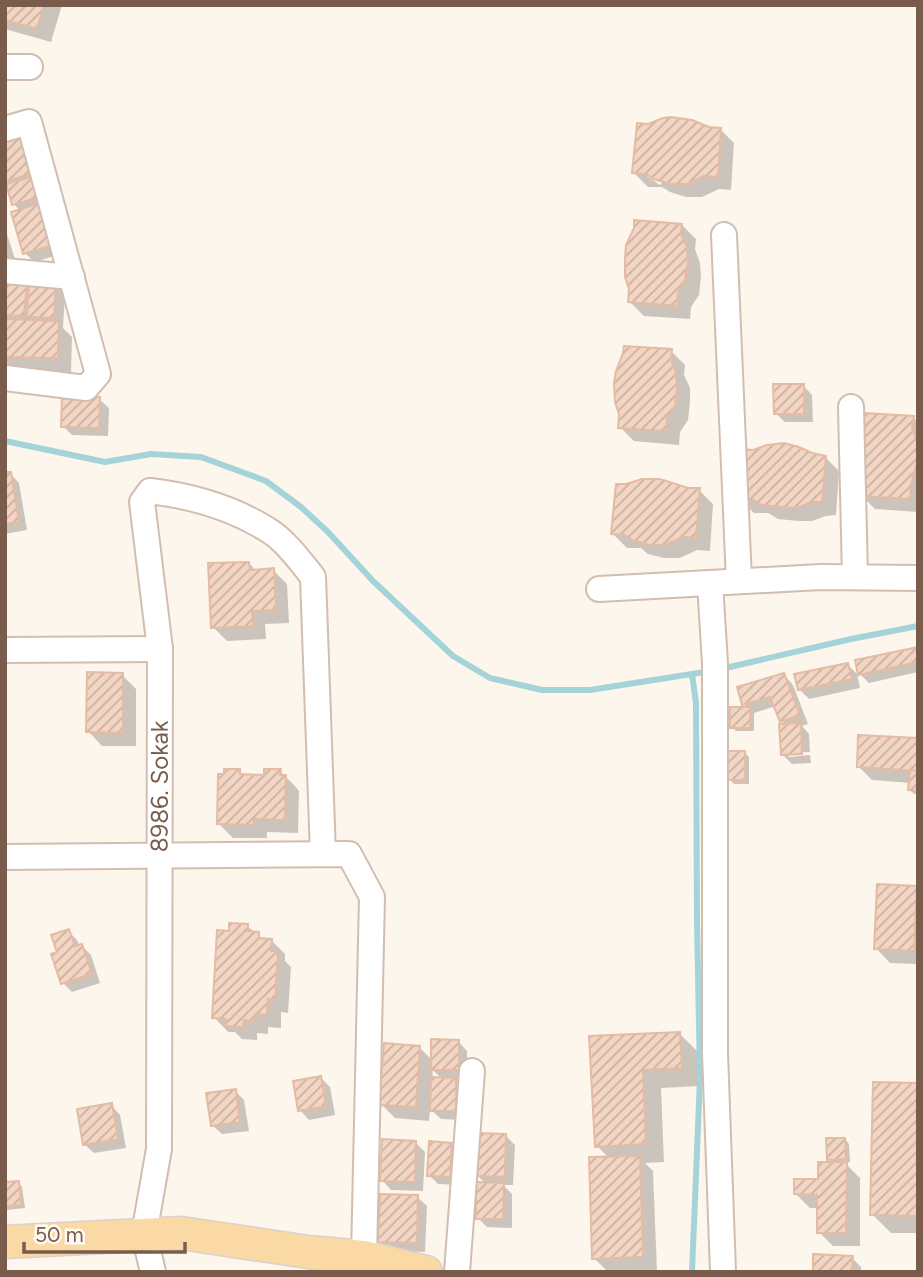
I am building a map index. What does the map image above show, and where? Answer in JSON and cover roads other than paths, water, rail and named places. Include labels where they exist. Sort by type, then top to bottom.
[{"type":"main road","points":[[5,1242],[181,1233],[309,1252],[364,1257],[426,1272]]},
{"type":"street","points":[[5,129],[29,122],[98,374],[86,388],[5,378]]},
{"type":"street","points":[[724,235],[739,581]]},
{"type":"street","points":[[5,271],[72,277]]},
{"type":"street","points":[[851,407],[855,577]]},
{"type":"street","name":"8986. Sokak","points":[[153,1272],[144,1234],[159,1149],[160,649],[142,502],[150,491],[212,503],[270,531],[313,577],[323,854]]},
{"type":"street","points":[[599,589],[821,577],[918,578]]},
{"type":"street","points":[[710,583],[715,671],[715,1053],[723,1272]]},
{"type":"street","points":[[5,650],[160,649]]},
{"type":"street","points":[[5,857],[349,854],[372,897],[364,1257]]},
{"type":"street","points":[[457,1272],[472,1071]]},
{"type":"waterway","points":[[5,441],[105,462],[151,454],[201,457],[266,481],[301,507],[328,532],[373,581],[453,656],[490,678],[542,690],[590,690],[711,671]]},
{"type":"waterway","points":[[721,669],[918,626]]},
{"type":"waterway","points":[[692,674],[696,703],[700,1078],[692,1272]]}]
